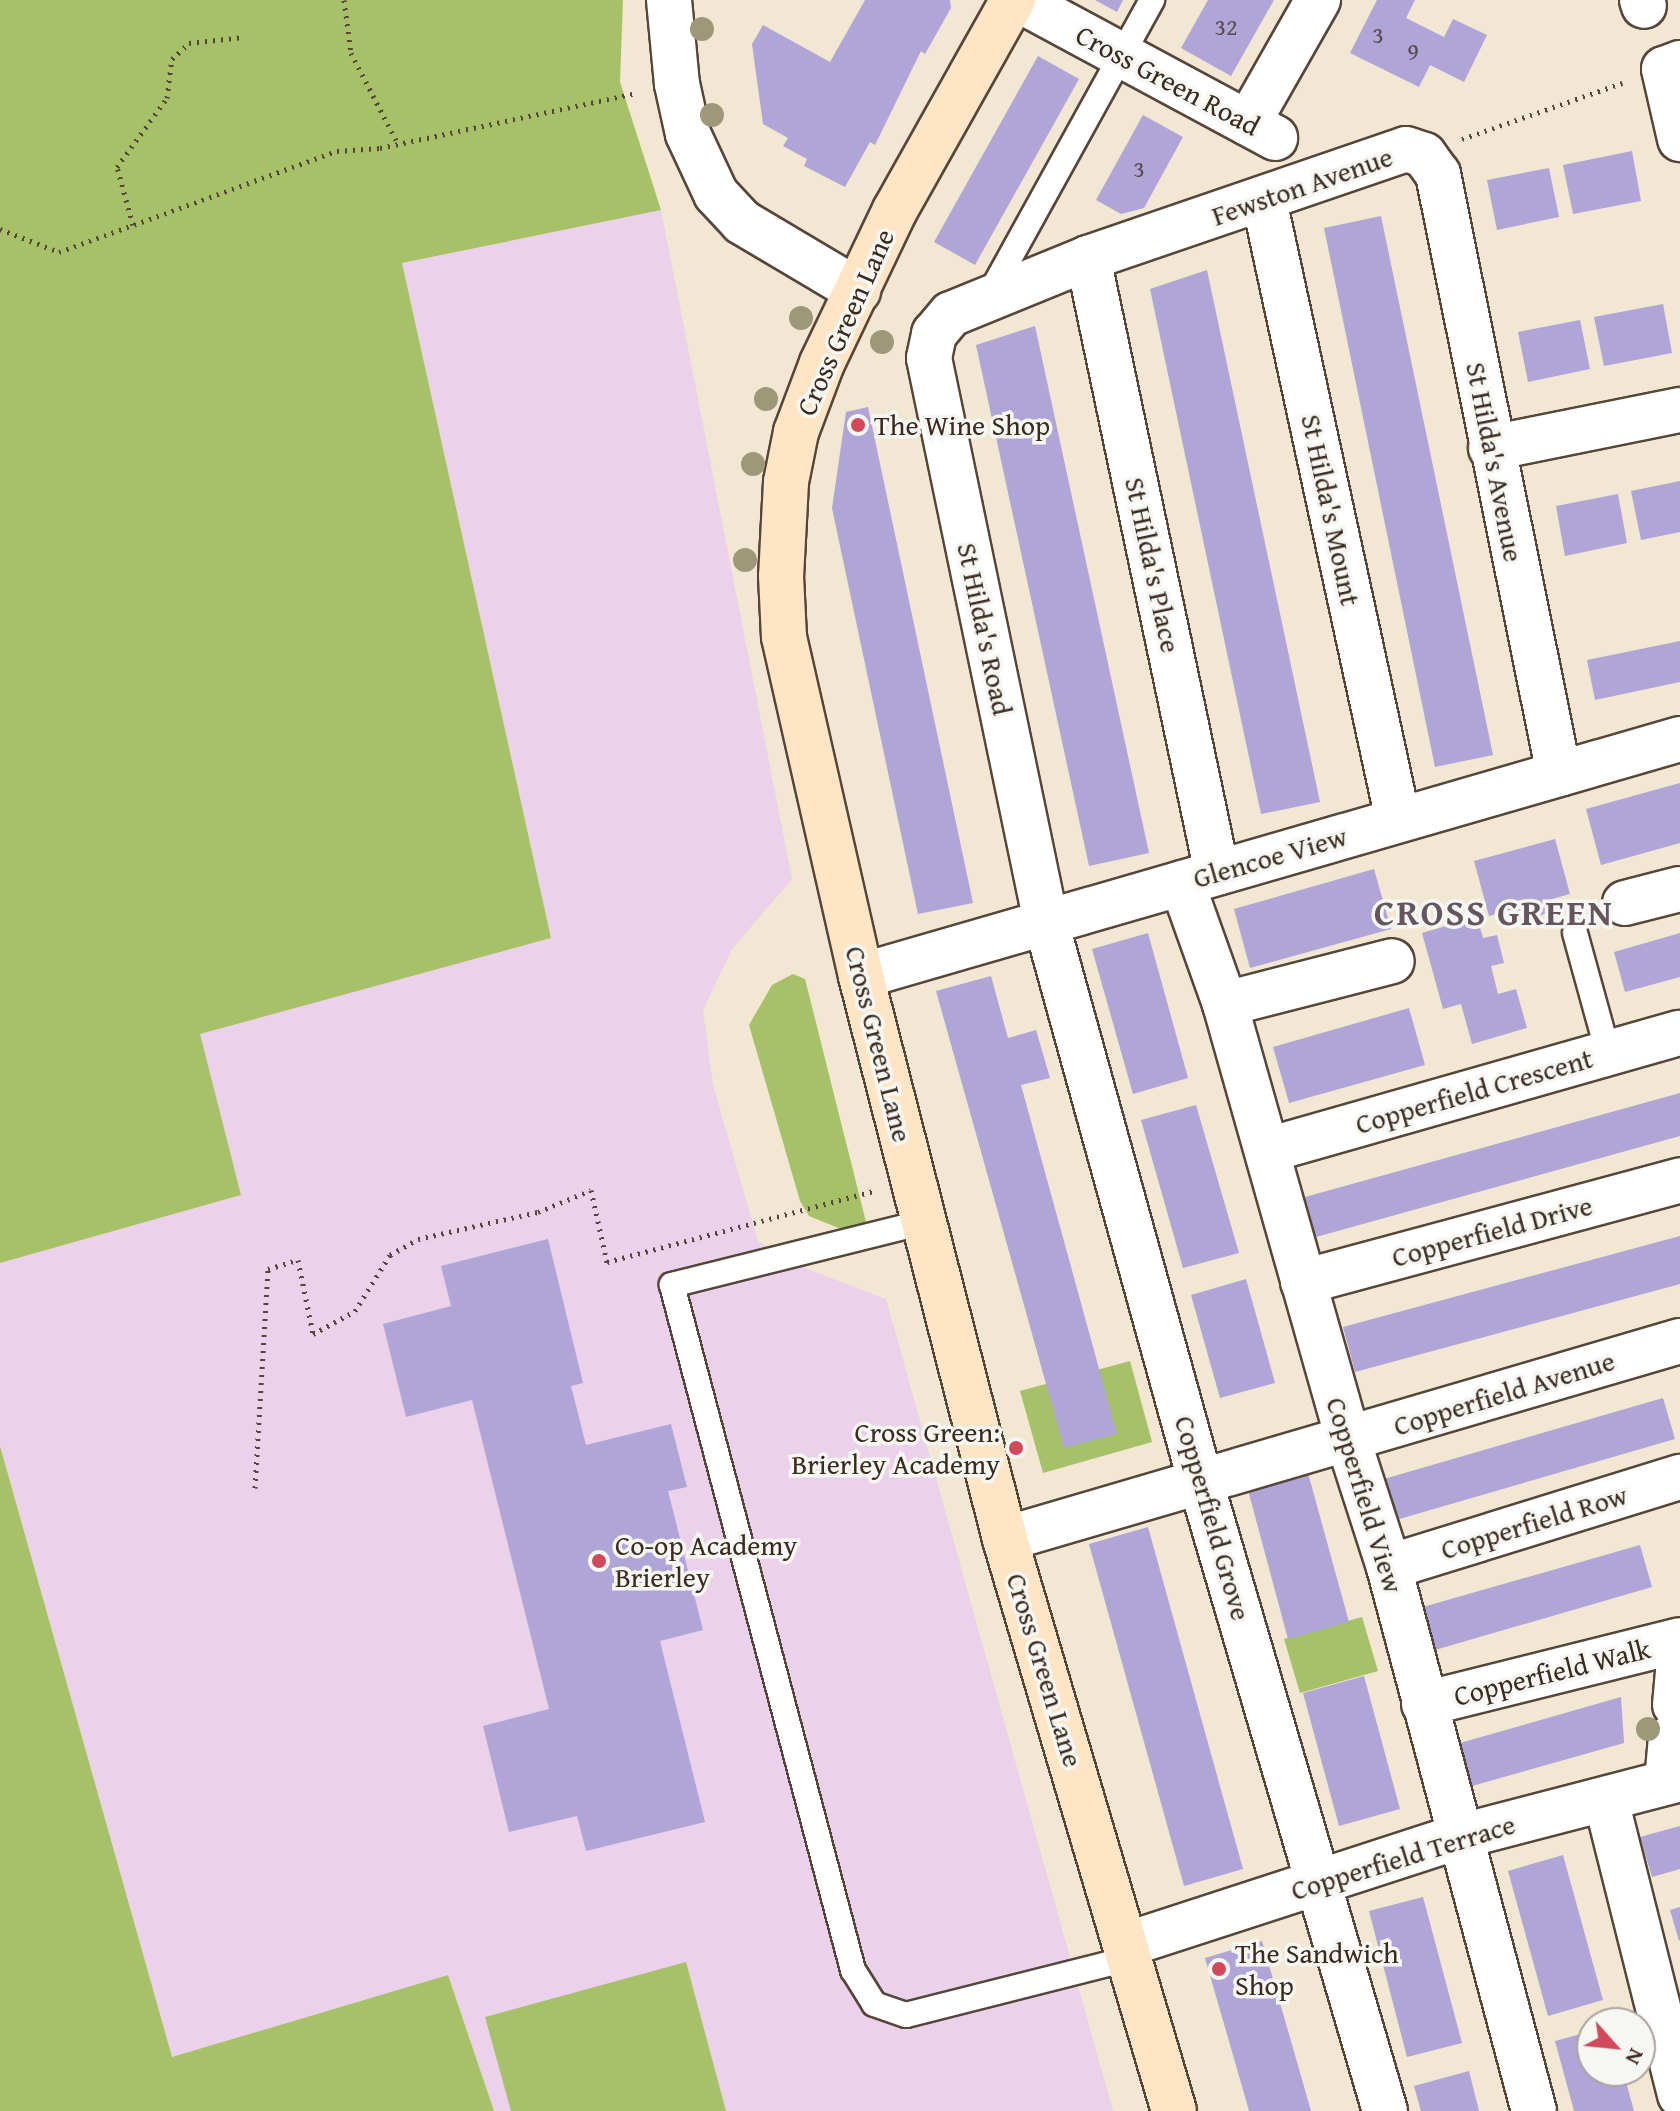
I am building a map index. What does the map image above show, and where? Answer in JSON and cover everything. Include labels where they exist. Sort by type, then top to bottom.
[{"type":"street","points":[[669,0],[677,84],[688,134],[716,194],[742,222],[858,291]]},
{"type":"street","name":"Cross Green Lane","points":[[1013,0],[895,210],[796,432],[786,482],[781,576],[784,637],[861,976],[1005,1539],[1130,1951],[1174,2111]]},
{"type":"street","name":"Cross Green Road","points":[[1019,0],[1261,131],[1318,0]]},
{"type":"street","points":[[1672,66],[1680,139]]},
{"type":"street","name":"Fewston Avenue","points":[[934,334],[951,314],[1088,258],[1406,149],[1424,155]]},
{"type":"street","name":"St Hilda's Avenue","points":[[1424,155],[1438,174],[1559,774]]},
{"type":"street","name":"St Hilda's Mount","points":[[1264,200],[1398,820]]},
{"type":"street","name":"St Hilda's Place","points":[[1088,258],[1200,878]]},
{"type":"street","name":"St Hilda's Road","points":[[934,334],[929,358],[1046,922]]},
{"type":"street","points":[[1491,448],[1680,410]]},
{"type":"street","name":"Glencoe View","points":[[861,976],[1680,739]]},
{"type":"street","name":"Copperfield View","points":[[1200,878],[1225,1004],[1348,1440],[1389,1567],[1458,1837],[1534,2111]]},
{"type":"street","points":[[1625,903],[1680,889]]},
{"type":"street","name":"Copperfield Grove","points":[[1046,922],[1201,1483],[1385,2111]]},
{"type":"street","points":[[1225,1004],[1392,961]]},
{"type":"street","name":"Copperfield Crescent","points":[[1268,1150],[1680,1033]]},
{"type":"street","name":"Copperfield Drive","points":[[1303,1282],[1680,1180]]},
{"type":"street","name":"Copperfield Avenue","points":[[1005,1539],[1680,1341]]},
{"type":"street","name":"Copperfield Row","points":[[1389,1567],[1680,1477]]},
{"type":"street","name":"Copperfield Walk","points":[[1424,1704],[1680,1640]]},
{"type":"street","points":[[1673,1781],[1673,1721],[1680,1649]]},
{"type":"street","name":"Copperfield Terrace","points":[[1130,1951],[1320,1882],[1458,1837],[1673,1781]]},
{"type":"street","points":[[1606,1800],[1680,2095]]},
{"type":"lane","points":[[985,301],[1152,0]]},
{"type":"lane","points":[[1575,933],[1608,1053]]},
{"type":"lane","points":[[924,1222],[672,1285],[853,1970],[874,2004],[906,2015],[1130,1951]]},
{"type":"path","points":[[344,0],[351,53],[398,144]]},
{"type":"path","points":[[133,225],[117,167],[167,98],[172,59],[189,43],[244,37]]},
{"type":"path","name":"Fewston Avenue","points":[[1424,155],[1672,66]]},
{"type":"path","points":[[0,229],[59,252],[337,151],[398,144],[677,84]]},
{"type":"path","points":[[255,1488],[268,1269],[298,1260],[313,1334],[355,1311],[390,1255],[418,1239],[538,1212],[591,1190],[607,1262],[913,1181]]},
{"type":"shaded area","points":[[661,210],[792,879],[732,949],[703,1010],[713,1085],[758,1241],[797,1265],[886,1299],[1113,2111],[494,2111],[448,1975],[172,2057],[0,1446],[0,1263],[241,1195],[199,1034],[551,938],[402,263]]},
{"type":"green space","points":[[0,0],[623,0],[620,82],[661,210],[402,263],[551,938],[200,1034],[241,1195],[0,1263]]},
{"type":"green space","points":[[793,974],[805,979],[867,1226],[846,1231],[809,1216],[800,1201],[749,1025],[772,985]]},
{"type":"green space","points":[[1130,1361],[1152,1442],[1043,1473],[1020,1391]]},
{"type":"green space","points":[[0,1446],[172,2057],[448,1975],[494,2111],[0,2111]]},
{"type":"green space","points":[[1362,1617],[1378,1671],[1300,1693],[1284,1639]]},
{"type":"green space","points":[[686,1962],[726,2111],[511,2111],[485,2017]]},
{"type":"building","points":[[865,0],[950,0],[951,8],[925,54],[921,51],[875,145],[870,142],[845,187],[804,166],[807,159],[783,146],[788,138],[763,124],[752,44],[763,25],[830,62]]},
{"type":"building","points":[[1095,0],[1123,0],[1117,12]]},
{"type":"building","points":[[1208,0],[1274,0],[1231,76],[1181,48]]},
{"type":"building","points":[[1377,0],[1415,0],[1406,18],[1444,37],[1453,19],[1487,35],[1464,82],[1430,65],[1419,87],[1350,53]]},
{"type":"building","points":[[1038,56],[1079,79],[975,265],[934,242]]},
{"type":"building","points":[[1143,115],[1183,137],[1144,208],[1121,214],[1096,200]]},
{"type":"building","points":[[1632,151],[1641,201],[1573,214],[1563,165]]},
{"type":"building","points":[[1549,168],[1559,217],[1497,230],[1487,180]]},
{"type":"building","points":[[1381,216],[1493,755],[1435,767],[1324,228]]},
{"type":"building","points":[[1207,270],[1320,802],[1261,814],[1150,289]]},
{"type":"building","points":[[1663,304],[1672,353],[1604,366],[1594,317]]},
{"type":"building","points":[[1580,320],[1590,369],[1528,382],[1518,332]]},
{"type":"building","points":[[1035,326],[1149,853],[1089,866],[976,345]]},
{"type":"building","points":[[868,407],[973,903],[918,914],[832,508],[846,412]]},
{"type":"building","points":[[1680,481],[1680,532],[1641,540],[1631,491]]},
{"type":"building","points":[[1618,494],[1627,543],[1565,556],[1556,506]]},
{"type":"building","points":[[1680,641],[1680,682],[1595,700],[1587,660]]},
{"type":"building","points":[[1680,783],[1680,843],[1601,865],[1586,809]]},
{"type":"building","points":[[1555,839],[1570,894],[1545,901],[1548,913],[1520,921],[1516,909],[1489,916],[1474,861]]},
{"type":"building","points":[[1374,869],[1391,929],[1250,968],[1234,909]]},
{"type":"building","points":[[1477,917],[1483,938],[1497,935],[1504,963],[1491,966],[1498,994],[1516,989],[1527,1028],[1472,1044],[1461,1004],[1443,1009],[1422,933]]},
{"type":"building","points":[[1148,933],[1188,1078],[1133,1094],[1092,949]]},
{"type":"building","points":[[1680,933],[1680,977],[1625,992],[1614,952]]},
{"type":"building","points":[[991,976],[1008,1038],[1036,1030],[1050,1078],[1021,1085],[1117,1434],[1064,1448],[936,991]]},
{"type":"building","points":[[1409,1008],[1425,1065],[1289,1103],[1273,1047]]},
{"type":"building","points":[[1680,1093],[1680,1136],[1316,1237],[1305,1197]]},
{"type":"building","points":[[1196,1105],[1239,1253],[1183,1268],[1141,1120]]},
{"type":"building","points":[[1680,1236],[1680,1284],[1355,1372],[1343,1327]]},
{"type":"building","name":"Co-op Academy Brierley","points":[[548,1239],[583,1383],[571,1386],[586,1445],[671,1424],[687,1487],[668,1491],[703,1630],[660,1641],[705,1822],[586,1851],[577,1816],[509,1832],[483,1726],[549,1709],[472,1400],[406,1417],[383,1324],[451,1306],[441,1266]]},
{"type":"building","points":[[1246,1279],[1275,1383],[1220,1398],[1191,1295]]},
{"type":"building","points":[[1663,1398],[1675,1439],[1396,1520],[1384,1479]]},
{"type":"building","points":[[1308,1473],[1349,1622],[1288,1639],[1248,1490]]},
{"type":"building","points":[[1148,1527],[1243,1869],[1184,1886],[1089,1544]]},
{"type":"building","points":[[1640,1545],[1652,1587],[1435,1650],[1423,1607]]},
{"type":"building","points":[[1364,1676],[1400,1809],[1339,1826],[1303,1693]]},
{"type":"building","points":[[1621,1697],[1624,1743],[1472,1786],[1460,1743]]},
{"type":"building","points":[[1680,1826],[1680,1869],[1652,1877],[1640,1837]]},
{"type":"building","points":[[1563,1855],[1603,2000],[1548,2016],[1508,1871]]},
{"type":"building","points":[[1423,1897],[1462,2043],[1407,2057],[1369,1911]]},
{"type":"building","points":[[1680,1907],[1680,1940],[1679,1941],[1670,1910]]},
{"type":"building","points":[[1262,1941],[1311,2111],[1249,2111],[1205,1958]]},
{"type":"building","points":[[1576,2035],[1576,2087],[1627,2087],[1634,2111],[1574,2111],[1555,2041]]},
{"type":"building","points":[[1469,2071],[1479,2111],[1421,2111],[1414,2086]]},
{"type":"place","name":"The Wine Shop","points":[[858,425]]},
{"type":"place","name":"Cross Green: Brierley Academy","points":[[1016,1448]]},
{"type":"place","name":"Co-op Academy Brierley","points":[[599,1561]]},
{"type":"place","name":"The Sandwich Shop","points":[[1219,1969]]},
{"type":"district","name":"CROSS GREEN","points":[[1494,912]]}]
